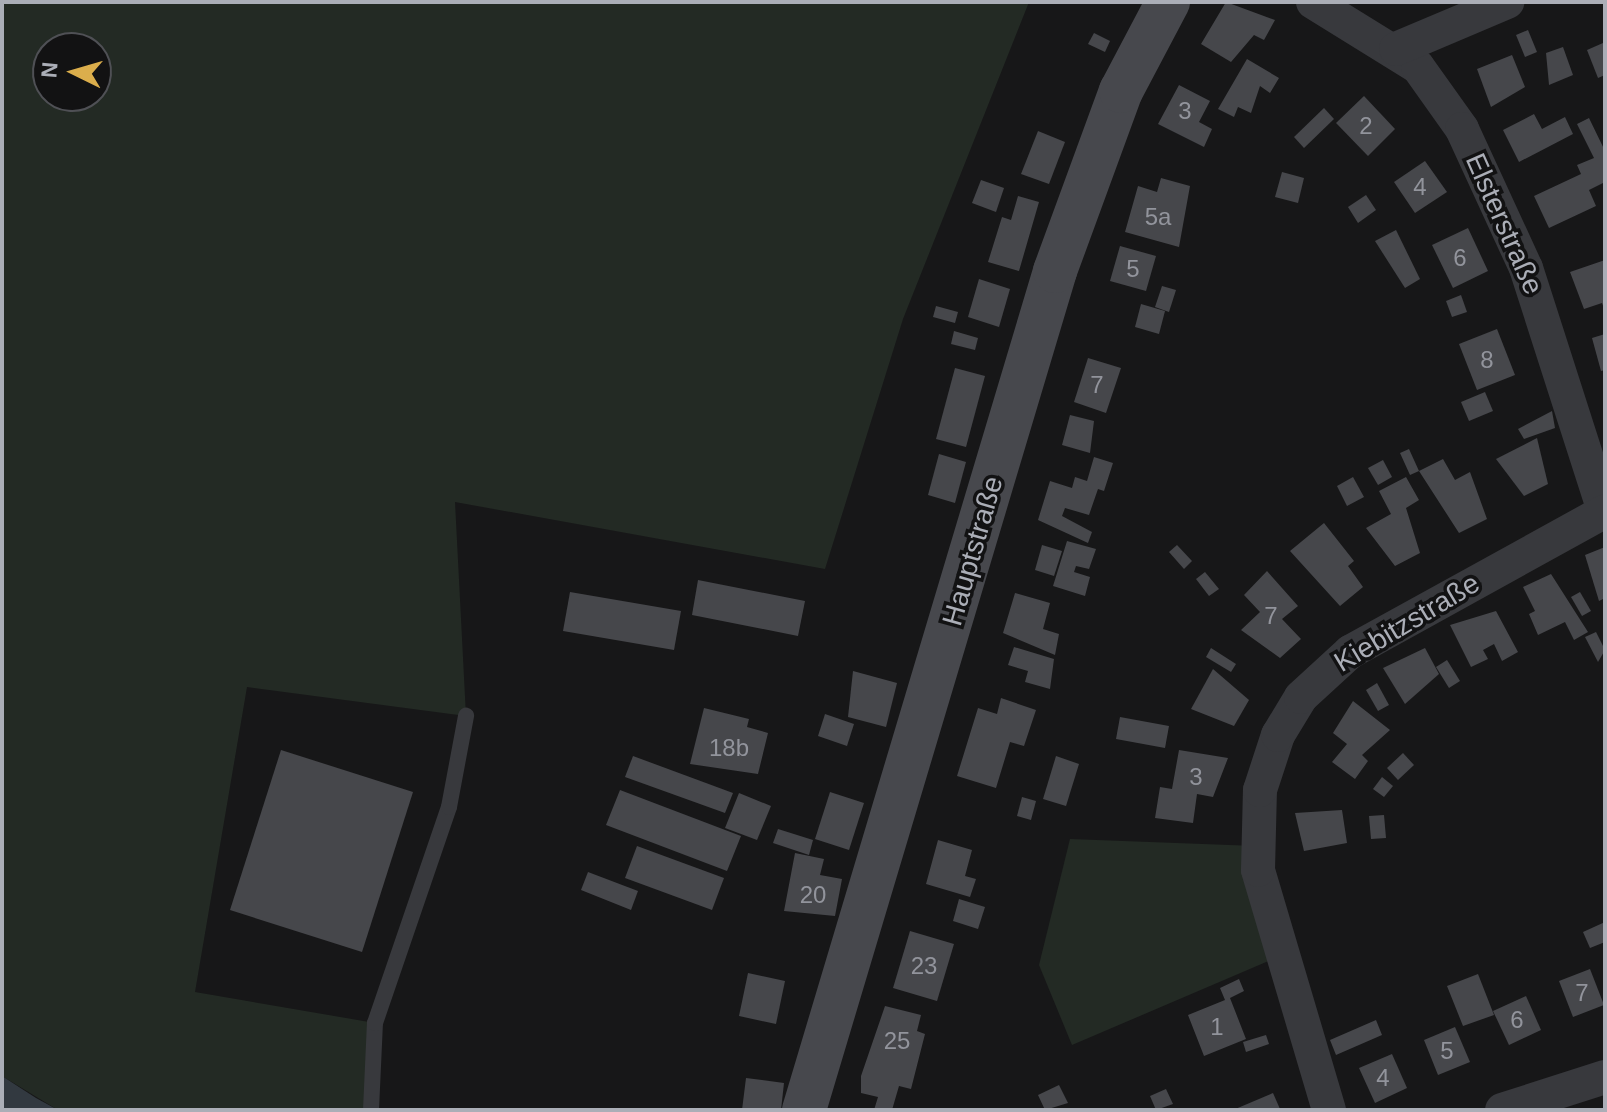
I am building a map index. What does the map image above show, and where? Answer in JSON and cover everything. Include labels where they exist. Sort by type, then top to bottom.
[{"type":"street","name":"Hauptstraße","points":[[804,1110],[1060,258],[1121,91],[1168,2]]},
{"type":"street","name":"Elsterstraße","points":[[1313,2],[1396,49],[1435,85],[1508,224],[1604,511]]},
{"type":"street","points":[[1396,49],[1507,2]]},
{"type":"street","name":"Kiebitzstraße","points":[[1329,1110],[1258,870],[1260,790],[1278,735],[1301,697],[1350,652],[1604,511]]},
{"type":"street","points":[[1502,1110],[1605,1077]]},
{"type":"lane","points":[[371,1110],[375,1023],[449,807],[466,716]]},
{"type":"shaded area","points":[[2,2],[1029,2],[903,319],[825,569],[455,502],[466,716],[247,687],[195,992],[375,1023],[371,1110],[58,1110],[2,1076]]},
{"type":"shaded area","points":[[1070,839],[1256,846],[1278,957],[1072,1045],[1039,965]]},
{"type":"shaded area","points":[[2,1076],[36,1098],[58,1110],[2,1110]]},
{"type":"building","points":[[1226,2],[1275,20],[1264,40],[1254,35],[1231,62],[1201,44]]},
{"type":"building","points":[[1528,30],[1537,52],[1525,57],[1516,35]]},
{"type":"building","points":[[1094,33],[1110,41],[1105,52],[1088,44]]},
{"type":"building","points":[[1603,43],[1605,75],[1598,78],[1587,50]]},
{"type":"building","points":[[1563,47],[1573,75],[1549,85],[1546,53]]},
{"type":"building","points":[[1512,55],[1525,87],[1491,107],[1477,69]]},
{"type":"building","points":[[1247,59],[1279,78],[1270,93],[1260,86],[1251,113],[1238,107],[1234,117],[1218,109]]},
{"type":"building","points":[[1179,85],[1210,101],[1199,122],[1212,129],[1204,147],[1158,124]]},
{"type":"building","points":[[1364,96],[1395,129],[1368,156],[1336,123]]},
{"type":"building","points":[[1324,108],[1334,119],[1304,148],[1294,137]]},
{"type":"building","points":[[1534,114],[1542,129],[1565,117],[1573,134],[1519,162],[1503,130]]},
{"type":"building","points":[[1589,118],[1605,151],[1605,182],[1589,190],[1596,206],[1549,228],[1534,196],[1581,174],[1577,165],[1594,158],[1577,124]]},
{"type":"building","points":[[1038,131],[1065,142],[1049,184],[1021,174]]},
{"type":"building","points":[[1425,161],[1447,192],[1415,213],[1394,182]]},
{"type":"building","points":[[1282,172],[1304,178],[1298,203],[1275,197]]},
{"type":"building","points":[[1161,178],[1190,186],[1179,247],[1125,232],[1138,186],[1157,192]]},
{"type":"building","points":[[981,180],[1004,188],[996,212],[972,203]]},
{"type":"building","points":[[1366,195],[1376,210],[1358,223],[1348,207]]},
{"type":"building","points":[[1018,196],[1039,202],[1019,271],[988,262],[1002,217],[1011,220]]},
{"type":"building","points":[[1468,228],[1488,271],[1453,288],[1432,245]]},
{"type":"building","points":[[1396,230],[1420,279],[1405,288],[1375,241]]},
{"type":"building","points":[[1120,246],[1156,256],[1146,291],[1110,281]]},
{"type":"building","points":[[1605,260],[1605,311],[1602,303],[1584,309],[1570,272]]},
{"type":"building","points":[[979,279],[1010,289],[999,327],[968,317]]},
{"type":"building","points":[[1162,286],[1176,290],[1169,312],[1155,307]]},
{"type":"building","points":[[1461,295],[1467,312],[1452,317],[1446,301]]},
{"type":"building","points":[[1141,304],[1165,311],[1159,334],[1135,327]]},
{"type":"building","points":[[936,306],[958,312],[955,323],[933,317]]},
{"type":"building","points":[[1497,329],[1515,375],[1477,390],[1459,344]]},
{"type":"building","points":[[954,331],[978,338],[975,350],[951,344]]},
{"type":"building","points":[[1605,334],[1605,370],[1601,371],[1592,338]]},
{"type":"building","points":[[1088,358],[1121,368],[1106,413],[1074,402]]},
{"type":"building","points":[[955,368],[985,376],[966,447],[936,439]]},
{"type":"building","points":[[1485,392],[1493,411],[1469,421],[1461,402]]},
{"type":"building","points":[[1552,411],[1555,428],[1524,439],[1518,429]]},
{"type":"building","points":[[1070,415],[1094,421],[1090,453],[1062,445]]},
{"type":"building","points":[[1537,438],[1548,484],[1524,496],[1496,459]]},
{"type":"building","points":[[1409,449],[1419,471],[1410,475],[1400,453]]},
{"type":"building","points":[[939,454],[966,462],[955,503],[928,495]]},
{"type":"building","points":[[1094,457],[1113,463],[1104,491],[1098,489],[1089,515],[1065,508],[1062,516],[1092,532],[1088,543],[1038,520],[1050,481],[1072,488],[1075,477],[1087,481]]},
{"type":"building","points":[[1443,459],[1455,480],[1470,472],[1487,519],[1459,533],[1419,471]]},
{"type":"building","points":[[1383,460],[1392,477],[1378,485],[1368,468]]},
{"type":"building","points":[[1353,477],[1364,497],[1347,506],[1337,486]]},
{"type":"building","points":[[1406,477],[1419,500],[1406,508],[1420,553],[1395,566],[1366,528],[1391,514],[1379,491]]},
{"type":"building","points":[[1324,523],[1354,561],[1348,566],[1363,587],[1340,606],[1290,551]]},
{"type":"building","points":[[1067,541],[1096,549],[1089,569],[1076,566],[1074,572],[1090,577],[1085,596],[1053,586]]},
{"type":"building","points":[[1042,545],[1062,551],[1054,576],[1035,570]]},
{"type":"building","points":[[1177,545],[1192,561],[1184,569],[1169,552]]},
{"type":"building","points":[[1605,547],[1605,598],[1599,601],[1585,555]]},
{"type":"building","points":[[1267,571],[1298,606],[1282,619],[1301,639],[1280,658],[1241,630],[1260,612],[1244,595]]},
{"type":"building","points":[[1205,572],[1219,589],[1209,596],[1196,579]]},
{"type":"building","points":[[1551,574],[1588,632],[1574,640],[1565,622],[1538,635],[1529,614],[1535,611],[1523,587]]},
{"type":"building","points":[[698,580],[805,601],[798,636],[692,615]]},
{"type":"building","points":[[570,592],[681,611],[674,650],[563,631]]},
{"type":"building","points":[[1580,592],[1591,611],[1582,616],[1571,597]]},
{"type":"building","points":[[1015,593],[1050,603],[1043,629],[1059,634],[1055,655],[1003,633]]},
{"type":"building","points":[[1496,611],[1518,652],[1502,661],[1494,644],[1483,650],[1488,659],[1471,667],[1450,625]]},
{"type":"building","points":[[1596,632],[1605,650],[1598,662],[1585,637]]},
{"type":"building","points":[[1014,647],[1054,659],[1050,689],[1025,682],[1028,671],[1008,665]]},
{"type":"building","points":[[1211,648],[1236,664],[1231,672],[1206,657]]},
{"type":"building","points":[[1425,648],[1439,674],[1405,704],[1383,668]]},
{"type":"building","points":[[1447,660],[1460,681],[1449,688],[1436,667]]},
{"type":"building","points":[[1213,669],[1249,700],[1234,726],[1191,709]]},
{"type":"building","points":[[853,671],[897,683],[886,727],[848,717]]},
{"type":"building","points":[[1377,683],[1389,705],[1378,711],[1366,690]]},
{"type":"building","points":[[1001,698],[1036,710],[1024,746],[1010,742],[996,788],[957,776],[978,708],[997,714]]},
{"type":"building","points":[[1353,701],[1390,730],[1362,755],[1368,761],[1355,779],[1332,762],[1347,744],[1333,733]]},
{"type":"building","points":[[704,708],[749,719],[747,727],[768,733],[758,774],[690,764]]},
{"type":"building","points":[[825,714],[854,724],[847,746],[818,736]]},
{"type":"building","points":[[1120,717],[1169,726],[1165,748],[1116,739]]},
{"type":"building","points":[[281,750],[413,792],[362,952],[230,910]]},
{"type":"building","points":[[1179,750],[1228,758],[1213,797],[1197,794],[1193,823],[1155,818],[1160,787],[1172,789]]},
{"type":"building","points":[[1403,753],[1414,765],[1398,780],[1387,768]]},
{"type":"building","points":[[633,756],[733,793],[725,813],[625,777]]},
{"type":"building","points":[[1056,756],[1079,764],[1066,806],[1043,799]]},
{"type":"building","points":[[1382,777],[1393,786],[1384,797],[1373,789]]},
{"type":"building","points":[[620,790],[741,836],[727,871],[606,825]]},
{"type":"building","points":[[830,792],[864,803],[849,850],[815,839]]},
{"type":"building","points":[[739,793],[771,806],[757,840],[725,828]]},
{"type":"building","points":[[1022,797],[1036,801],[1031,820],[1017,816]]},
{"type":"building","points":[[1342,810],[1347,843],[1304,851],[1295,813]]},
{"type":"building","points":[[1384,815],[1386,838],[1371,839],[1369,816]]},
{"type":"building","points":[[778,829],[813,840],[809,855],[773,843]]},
{"type":"building","points":[[938,840],[972,850],[965,876],[976,879],[970,897],[926,884]]},
{"type":"building","points":[[637,846],[724,878],[712,910],[625,878]]},
{"type":"building","points":[[795,853],[824,859],[820,875],[842,879],[835,916],[784,911]]},
{"type":"building","points":[[588,872],[638,891],[631,910],[581,890]]},
{"type":"building","points":[[959,899],[985,907],[978,929],[953,921]]},
{"type":"building","points":[[1605,922],[1605,942],[1590,948],[1583,932]]},
{"type":"building","points":[[910,931],[954,944],[937,1001],[893,988]]},
{"type":"building","points":[[1590,969],[1604,1005],[1573,1017],[1559,981]]},
{"type":"building","points":[[748,973],[785,981],[776,1024],[739,1016]]},
{"type":"building","points":[[1478,974],[1494,1015],[1463,1026],[1447,986]]},
{"type":"building","points":[[1239,979],[1244,991],[1230,998],[1246,1039],[1204,1056],[1188,1015],[1225,1000],[1220,988]]},
{"type":"building","points":[[1526,996],[1541,1030],[1509,1045],[1493,1011]]},
{"type":"building","points":[[885,1006],[921,1015],[917,1031],[925,1034],[911,1089],[899,1086],[892,1110],[874,1110],[878,1097],[861,1093],[861,1076]]},
{"type":"building","points":[[1376,1020],[1382,1035],[1336,1055],[1330,1040]]},
{"type":"building","points":[[1455,1027],[1470,1062],[1438,1075],[1424,1040]]},
{"type":"building","points":[[1266,1035],[1269,1044],[1246,1052],[1243,1042]]},
{"type":"building","points":[[1392,1054],[1407,1088],[1375,1103],[1359,1068]]},
{"type":"building","points":[[746,1078],[784,1083],[781,1110],[742,1110]]},
{"type":"building","points":[[1059,1085],[1068,1103],[1045,1110],[1038,1095]]},
{"type":"building","points":[[1166,1089],[1173,1104],[1156,1110],[1150,1096]]},
{"type":"building","points":[[1273,1093],[1280,1109],[1233,1110]]}]
